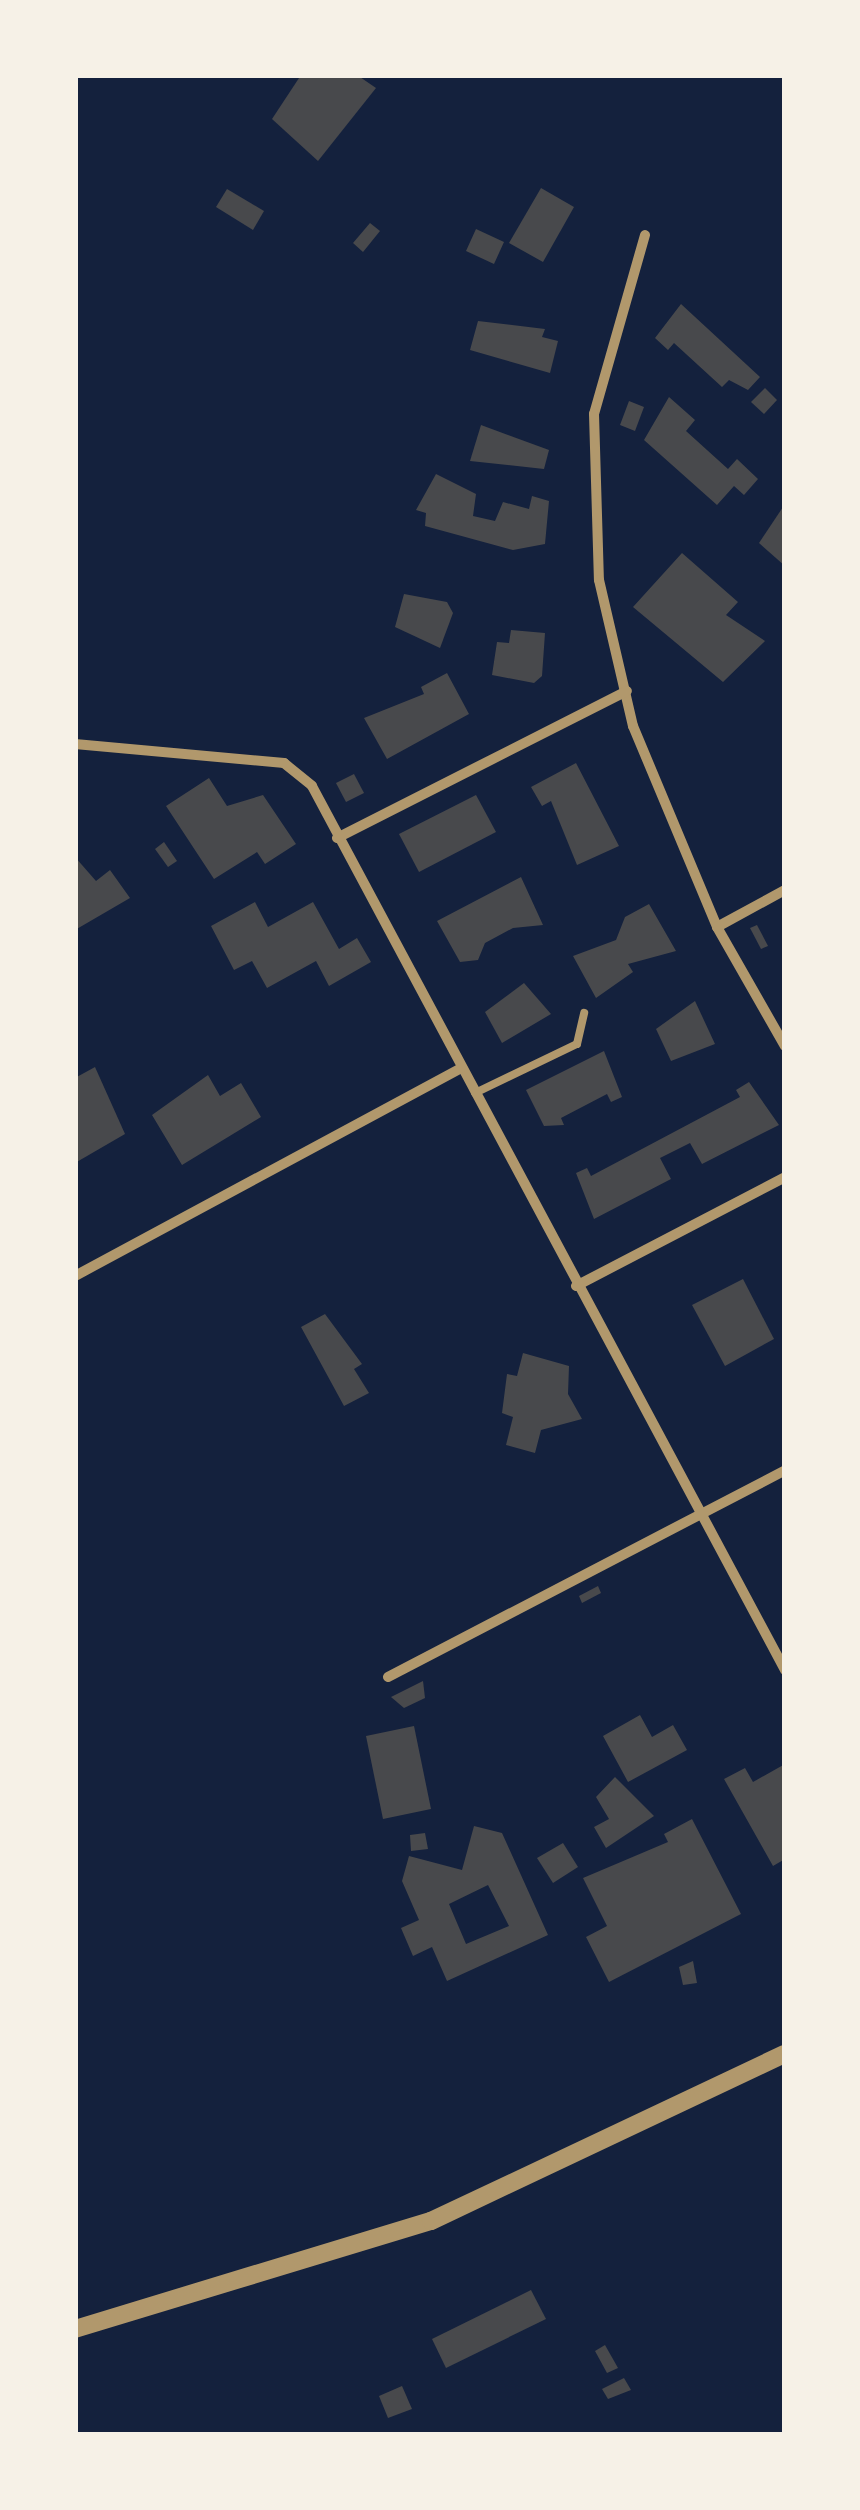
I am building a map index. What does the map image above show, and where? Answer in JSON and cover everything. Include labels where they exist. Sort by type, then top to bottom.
[{"type":"street","points":[[645,235],[594,414],[598,580],[633,726],[716,927],[785,1046]]},
{"type":"street","points":[[337,838],[627,692]]},
{"type":"street","points":[[75,744],[284,763],[312,786],[697,1515],[785,1670]]},
{"type":"street","points":[[716,927],[785,890]]},
{"type":"street","points":[[75,1276],[461,1068]]},
{"type":"street","points":[[576,1286],[785,1176]]},
{"type":"street","points":[[388,1676],[785,1470]]},
{"type":"street","points":[[75,2328],[430,2221],[785,2054]]},
{"type":"lane","points":[[475,1094],[577,1044],[584,1012]]},
{"type":"building","points":[[301,75],[357,75],[376,88],[318,161],[272,119]]},
{"type":"building","points":[[541,188],[574,207],[543,262],[509,243]]},
{"type":"building","points":[[227,189],[264,211],[253,230],[216,207]]},
{"type":"building","points":[[370,223],[380,231],[363,252],[353,243]]},
{"type":"building","points":[[476,229],[504,242],[494,264],[466,251]]},
{"type":"building","points":[[681,304],[760,377],[748,390],[729,380],[722,387],[674,343],[668,350],[655,338]]},
{"type":"building","points":[[478,321],[545,329],[542,337],[558,341],[550,373],[470,350]]},
{"type":"building","points":[[765,388],[777,400],[764,414],[751,402]]},
{"type":"building","points":[[669,397],[695,420],[686,431],[728,469],[737,459],[758,479],[744,495],[734,486],[717,505],[644,440]]},
{"type":"building","points":[[629,401],[644,407],[635,431],[620,425]]},
{"type":"building","points":[[481,425],[549,450],[544,469],[470,461]]},
{"type":"building","points":[[436,474],[476,494],[473,516],[495,521],[503,502],[529,509],[532,496],[549,501],[545,544],[513,550],[425,526],[426,513],[416,510]]},
{"type":"building","points":[[785,504],[785,566],[759,543]]},
{"type":"building","points":[[682,553],[738,602],[726,615],[765,641],[723,682],[633,607]]},
{"type":"building","points":[[404,594],[447,602],[453,613],[440,648],[395,627]]},
{"type":"building","points":[[511,630],[545,633],[542,676],[534,683],[492,675],[497,642],[509,643]]},
{"type":"building","points":[[447,673],[469,714],[387,759],[364,718],[424,694],[421,687]]},
{"type":"building","points":[[576,763],[619,846],[577,865],[551,801],[542,806],[531,787]]},
{"type":"building","points":[[354,774],[364,793],[346,802],[336,783]]},
{"type":"building","points":[[209,778],[227,806],[263,795],[296,844],[265,864],[257,852],[214,879],[166,806]]},
{"type":"building","points":[[476,795],[496,832],[419,872],[399,834]]},
{"type":"building","points":[[164,842],[177,861],[168,867],[155,849]]},
{"type":"building","points":[[75,857],[96,881],[110,870],[130,898],[75,930]]},
{"type":"building","points":[[521,877],[543,925],[513,928],[485,943],[478,960],[460,962],[437,921]]},
{"type":"building","points":[[255,902],[268,927],[313,902],[339,949],[357,938],[371,962],[329,986],[316,961],[267,988],[252,961],[234,970],[211,926]]},
{"type":"building","points":[[649,904],[676,951],[628,964],[633,972],[596,998],[573,956],[616,940],[625,917]]},
{"type":"building","points":[[757,925],[768,946],[761,949],[750,928]]},
{"type":"building","points":[[524,983],[551,1014],[502,1043],[485,1012]]},
{"type":"building","points":[[695,1001],[715,1044],[671,1061],[656,1029]]},
{"type":"building","points":[[604,1051],[622,1097],[611,1102],[607,1094],[561,1118],[564,1125],[544,1126],[526,1090]]},
{"type":"building","points":[[95,1067],[125,1134],[75,1163],[75,1078]]},
{"type":"building","points":[[208,1075],[220,1096],[241,1083],[261,1117],[182,1165],[152,1115]]},
{"type":"building","points":[[749,1082],[779,1125],[702,1164],[690,1143],[660,1158],[671,1179],[594,1219],[576,1173],[587,1168],[591,1176],[740,1097],[736,1090]]},
{"type":"building","points":[[743,1279],[774,1339],[725,1366],[692,1305]]},
{"type":"building","points":[[325,1314],[362,1364],[354,1369],[369,1393],[344,1406],[301,1327]]},
{"type":"building","points":[[523,1353],[569,1366],[568,1394],[582,1419],[541,1430],[535,1453],[506,1445],[513,1417],[502,1413],[507,1374],[517,1376]]},
{"type":"building","points":[[598,1586],[601,1593],[582,1603],[579,1596]]},
{"type":"building","points":[[423,1681],[425,1698],[404,1708],[391,1697]]},
{"type":"building","points":[[640,1715],[652,1737],[673,1725],[687,1750],[628,1782],[603,1736]]},
{"type":"building","points":[[414,1726],[431,1809],[383,1819],[366,1736]]},
{"type":"building","points":[[785,1764],[785,1859],[773,1866],[724,1779],[745,1768],[753,1782]]},
{"type":"building","points":[[615,1777],[654,1816],[606,1848],[594,1827],[609,1819],[596,1797]]},
{"type":"building","points":[[692,1819],[741,1914],[609,1982],[586,1937],[607,1926],[583,1878],[668,1842],[664,1834]]},
{"type":"building","points":[[474,1826],[502,1833],[548,1935],[447,1981],[432,1947],[413,1956],[401,1928],[419,1920],[402,1881],[409,1856],[462,1870]],"holes":[[[488,1885],[509,1926],[466,1944],[449,1904]]]},
{"type":"building","points":[[425,1833],[428,1849],[411,1851],[410,1835]]},
{"type":"building","points":[[563,1843],[578,1867],[553,1883],[537,1858]]},
{"type":"building","points":[[693,1961],[697,1983],[683,1985],[679,1967]]},
{"type":"building","points":[[531,2290],[546,2319],[446,2368],[432,2339]]},
{"type":"building","points":[[605,2345],[618,2368],[607,2373],[595,2351]]},
{"type":"building","points":[[624,2378],[631,2390],[608,2399],[602,2389]]},
{"type":"building","points":[[402,2386],[412,2409],[388,2418],[379,2396]]}]
